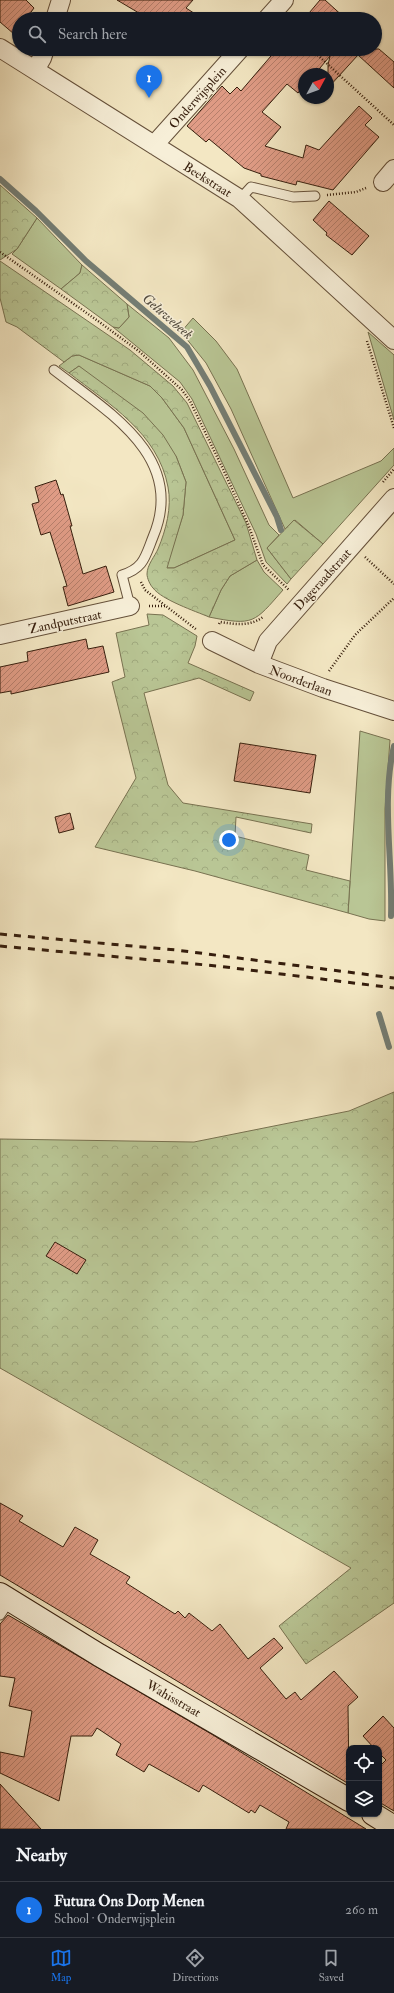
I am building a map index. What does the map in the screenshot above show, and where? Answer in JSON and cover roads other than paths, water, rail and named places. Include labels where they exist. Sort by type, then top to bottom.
[{"type":"street","points":[[58,12],[62,0]]},
{"type":"street","points":[[273,12],[284,0]]},
{"type":"street","name":"Beekstraat","points":[[0,48],[12,56]]},
{"type":"street","name":"Beekstraat","points":[[13,56],[240,199],[394,340]]},
{"type":"street","points":[[35,70],[43,56]]},
{"type":"street","name":"Onderwijsplein","points":[[154,145],[234,56]]},
{"type":"street","name":"Dageraadstraat","points":[[259,664],[268,640],[394,498]]},
{"type":"street","name":"Zandputstraat","points":[[0,635],[130,606]]},
{"type":"street","name":"Noorderlaan","points":[[212,641],[259,664],[323,688],[394,711]]},
{"type":"street","name":"Wahisstraat","points":[[3,1603],[106,1659],[346,1798]]},
{"type":"lane","points":[[240,199],[251,187],[293,197],[315,196]]},
{"type":"lane","points":[[54,370],[123,423],[136,437],[151,459],[161,486],[162,508],[158,525],[145,557],[136,570],[122,575],[130,606]]},
{"type":"waterway","name":"Geluwebeek","points":[[0,179],[36,211],[86,261],[187,347],[210,386],[277,517],[281,530]]},
{"type":"waterway","name":"Geluwebeek","points":[[391,916],[388,788],[394,746]]},
{"type":"waterway","name":"Geluwebeek","points":[[379,1014],[389,1047]]},
{"type":"railway","points":[[0,934],[176,950],[394,978]]},
{"type":"railway","points":[[0,946],[217,966],[394,988]]},
{"type":"place","name":"Futura Ons Dorp Menen","points":[[149,98]]}]
